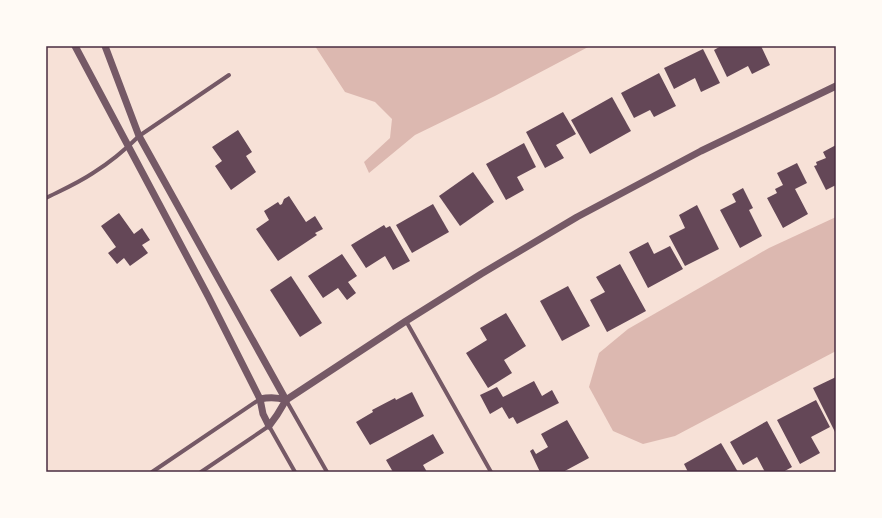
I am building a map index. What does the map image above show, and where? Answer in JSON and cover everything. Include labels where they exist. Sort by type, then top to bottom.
[{"type":"street","points":[[75,46],[129,146],[260,399],[263,414],[295,472]]},
{"type":"street","points":[[105,46],[138,136],[327,472]]},
{"type":"street","points":[[46,198],[93,173],[129,146],[138,136],[229,75]]},
{"type":"street","points":[[201,472],[269,426],[286,400],[406,321],[481,274],[577,217],[701,151],[836,86]]},
{"type":"street","points":[[406,321],[491,472]]},
{"type":"street","points":[[152,472],[260,399],[270,397],[286,400]]},
{"type":"shaded area","points":[[315,46],[590,46],[495,96],[415,135],[369,173],[364,162],[390,138],[392,119],[375,102],[345,92]]},
{"type":"shaded area","points":[[836,217],[836,351],[675,436],[643,444],[613,431],[589,387],[599,353],[628,329],[769,248]]},
{"type":"building","points":[[721,46],[761,46],[770,65],[752,74],[748,66],[727,77],[714,50]]},
{"type":"building","points":[[703,49],[720,83],[701,92],[695,78],[674,89],[664,68]]},
{"type":"building","points":[[659,73],[676,106],[654,117],[650,110],[634,118],[621,93]]},
{"type":"building","points":[[612,97],[631,131],[590,154],[571,120]]},
{"type":"building","points":[[563,112],[576,134],[556,145],[564,158],[545,168],[526,132]]},
{"type":"building","points":[[238,130],[252,152],[246,156],[256,172],[231,190],[215,166],[222,161],[212,147]]},
{"type":"building","points":[[524,143],[536,167],[517,177],[524,190],[506,200],[486,164]]},
{"type":"building","points":[[836,145],[836,185],[826,190],[814,166],[817,165],[816,162],[826,158],[823,152]]},
{"type":"building","points":[[797,163],[807,183],[795,189],[808,214],[783,228],[767,198],[777,193],[775,189],[783,185],[777,173]]},
{"type":"building","points":[[473,172],[494,202],[460,226],[439,196]]},
{"type":"building","points":[[743,188],[753,208],[749,210],[762,236],[740,248],[720,210],[736,202],[732,194]]},
{"type":"building","points":[[289,196],[306,222],[315,216],[323,229],[315,233],[317,235],[278,261],[256,229],[269,220],[264,211],[278,202],[280,205],[282,204],[284,199]]},
{"type":"building","points":[[433,204],[449,232],[412,253],[396,225]]},
{"type":"building","points":[[697,205],[719,249],[685,266],[669,236],[685,228],[679,215]]},
{"type":"building","points":[[119,213],[134,234],[142,228],[150,240],[142,245],[148,253],[130,266],[124,258],[117,264],[108,253],[116,247],[101,226]]},
{"type":"building","points":[[384,225],[386,228],[390,226],[410,261],[393,270],[385,256],[366,268],[351,245]]},
{"type":"building","points":[[648,242],[654,254],[670,246],[683,269],[648,288],[629,252]]},
{"type":"building","points":[[342,254],[357,276],[348,282],[356,293],[347,300],[338,288],[323,298],[308,276]]},
{"type":"building","points":[[620,264],[646,311],[607,332],[590,300],[605,292],[596,277]]},
{"type":"building","points":[[291,276],[322,323],[300,337],[270,290]]},
{"type":"building","points":[[568,286],[590,326],[562,341],[540,301]]},
{"type":"building","points":[[506,313],[526,346],[504,360],[512,373],[488,388],[466,353],[487,340],[480,328]]},
{"type":"building","points":[[836,377],[836,434],[813,388]]},
{"type":"building","points":[[534,381],[542,396],[552,390],[559,403],[517,424],[513,417],[509,419],[502,407],[490,414],[480,395],[497,387],[503,397]]},
{"type":"building","points":[[412,392],[424,416],[370,445],[356,422],[373,412],[372,410],[395,398],[396,400]]},
{"type":"building","points":[[816,400],[830,427],[811,437],[820,453],[800,464],[777,420]]},
{"type":"building","points":[[567,420],[589,458],[563,472],[540,472],[530,451],[533,449],[536,454],[548,447],[541,434]]},
{"type":"building","points":[[767,421],[792,467],[783,472],[765,472],[757,457],[743,465],[730,442]]},
{"type":"building","points":[[433,434],[444,453],[423,465],[427,472],[393,472],[386,460]]},
{"type":"building","points":[[721,443],[738,472],[688,472],[684,464]]}]
